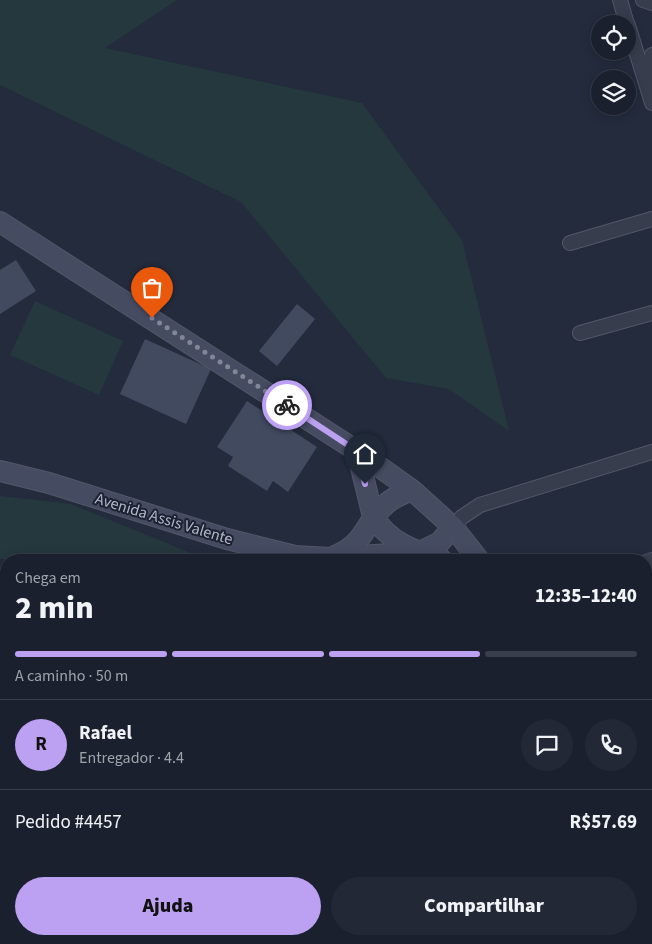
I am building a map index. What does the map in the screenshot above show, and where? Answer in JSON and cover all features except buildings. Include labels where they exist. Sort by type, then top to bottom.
[{"type":"main road","points":[[0,222],[357,451],[412,490],[453,527],[473,554]]},
{"type":"main road","points":[[357,451],[373,517],[395,540],[406,547],[420,552],[440,542],[453,527]]},
{"type":"main road","name":"Avenida Assis Valente","points":[[0,471],[49,483],[254,547],[286,554]]},
{"type":"main road","points":[[337,554],[352,546],[359,539],[373,517],[390,501],[412,490]]},
{"type":"main road","name":"Avenida Assis Valente","points":[[390,554],[420,552],[426,554]]},
{"type":"street","points":[[620,0],[624,15]]},
{"type":"street","points":[[643,0],[652,3]]},
{"type":"street","points":[[636,52],[651,98]]},
{"type":"street","points":[[651,98],[649,65],[652,55]]},
{"type":"street","points":[[570,242],[652,218]]},
{"type":"street","points":[[580,333],[652,313]]},
{"type":"street","points":[[453,527],[462,517],[480,504],[652,452]]},
{"type":"shaded area","points":[[0,0],[177,0],[105,48],[362,103],[462,240],[509,431],[449,389],[386,378],[241,202],[0,85]]},
{"type":"shaded area","points":[[35,301],[123,341],[99,395],[10,355]]},
{"type":"shaded area","points":[[0,496],[71,504],[193,554],[0,554]]},
{"type":"way so far","points":[[152,318],[287,405]]},
{"type":"route","points":[[287,405],[357,451],[365,484]]}]
